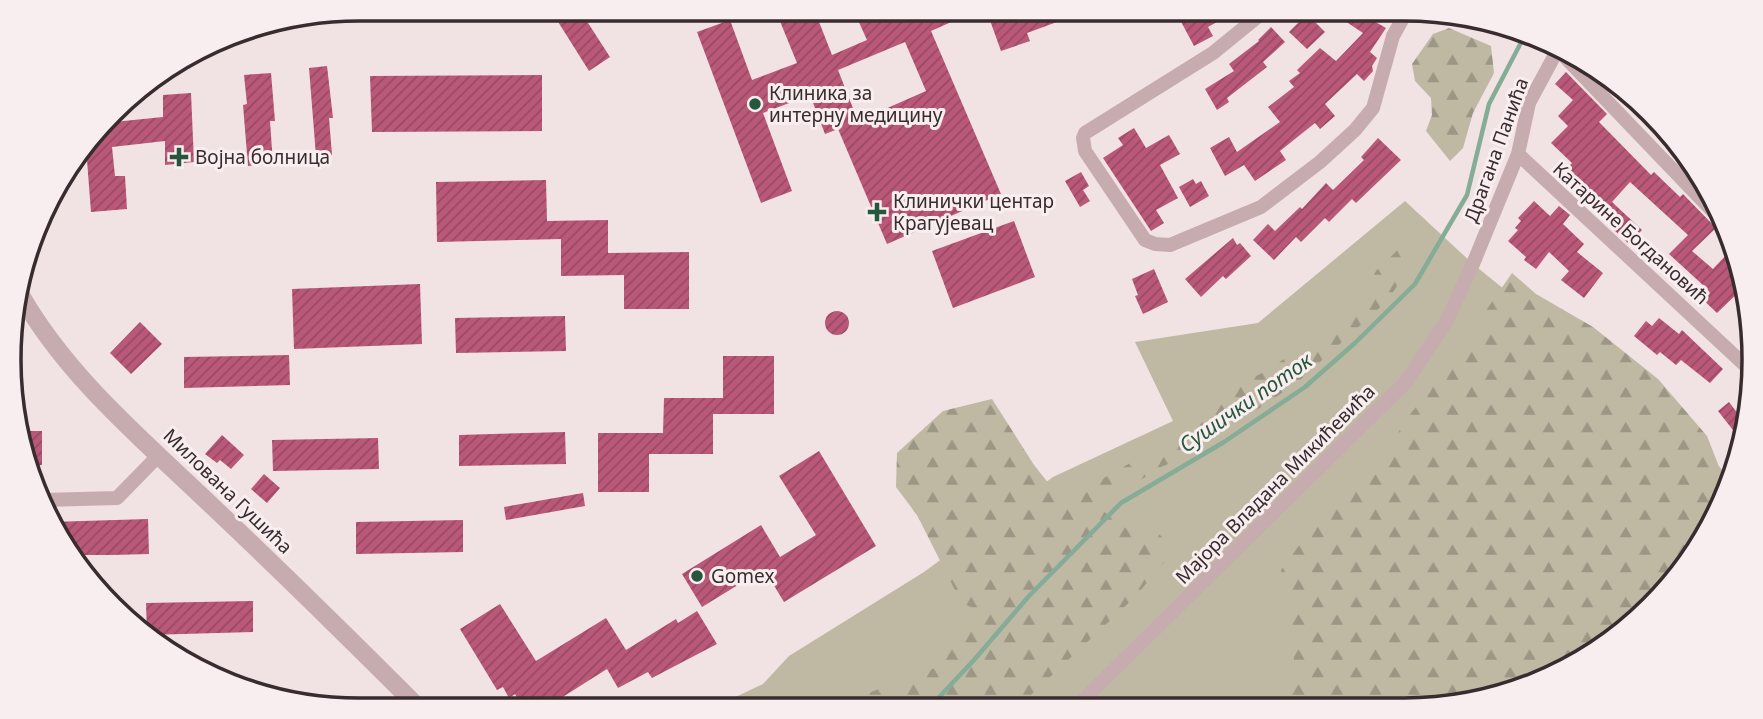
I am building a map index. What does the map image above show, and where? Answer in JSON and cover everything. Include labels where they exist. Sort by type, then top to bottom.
[{"type":"street","points":[[1252,21],[1213,53],[1085,133],[1085,151],[1145,240],[1170,245],[1261,207],[1320,162],[1355,130],[1373,107],[1393,36],[1401,21]]},
{"type":"street","name":"Драгана Панића","points":[[1473,264],[1518,154],[1529,103],[1554,57]]},
{"type":"street","points":[[1574,67],[1702,200]]},
{"type":"street","name":"Катарине Богдановић","points":[[1518,154],[1742,362]]},
{"type":"street","name":"Мајора Владана Микићевића","points":[[1085,698],[1406,382],[1446,322],[1473,264]]},
{"type":"street","name":"Милована Гушића","points":[[26,304],[41,329],[87,384],[409,698]]},
{"type":"street","points":[[52,500],[117,498],[159,455]]},
{"type":"green space","points":[[1449,28],[1491,46],[1494,73],[1473,113],[1463,148],[1450,161],[1426,131],[1432,115],[1431,98],[1415,81],[1412,64],[1433,34]]},
{"type":"green space","points":[[1405,201],[1473,264],[1705,452],[1723,471],[1707,509],[1685,548],[1658,583],[1627,614],[1592,641],[1553,663],[1512,680],[1470,691],[1404,698],[733,698],[763,684],[789,656],[924,572],[1053,477],[1173,421],[1135,342],[1258,323]]},
{"type":"green space","points":[[1405,243],[1416,245],[1409,267],[1388,300],[1298,382],[1190,455],[1161,467],[1098,507],[1127,529],[1145,523],[1176,548],[1135,597],[1028,698],[866,698],[871,692],[935,668],[982,613],[961,602],[917,515],[896,487],[897,453],[943,411],[992,399],[1034,465],[1061,499],[1146,454],[1185,441],[1203,405],[1271,368],[1314,338],[1360,299],[1376,271]]},
{"type":"green space","points":[[1512,273],[1536,294],[1593,327],[1658,379],[1707,436],[1722,474],[1697,529],[1658,583],[1627,614],[1573,653],[1533,672],[1491,686],[1448,695],[1404,698],[1286,698],[1296,644],[1281,570],[1303,540],[1385,457],[1404,422],[1476,332],[1485,312]]},
{"type":"building","points":[[558,21],[587,21],[610,57],[589,71]]},
{"type":"building","points":[[730,21],[752,80],[797,63],[780,21],[819,21],[832,55],[867,40],[858,21],[954,21],[931,31],[1001,194],[887,244],[838,129],[825,134],[810,95],[763,113],[792,191],[761,203],[697,32]],"holes":[[[905,42],[926,91],[858,121],[838,70]]]},
{"type":"building","points":[[990,21],[1060,21],[1027,33],[1030,41],[1001,51]]},
{"type":"building","points":[[1181,21],[1219,21],[1208,27],[1213,36],[1194,46]]},
{"type":"building","points":[[1300,21],[1314,21],[1325,32],[1307,49],[1289,32]]},
{"type":"building","points":[[1345,21],[1374,21],[1386,28],[1370,52],[1377,58],[1372,66],[1373,71],[1364,81],[1357,74],[1325,104],[1335,116],[1320,129],[1315,123],[1280,151],[1286,160],[1255,181],[1244,165],[1225,176],[1210,148],[1229,137],[1237,152],[1280,122],[1268,107],[1294,87],[1289,81],[1300,73],[1297,70],[1320,48],[1336,61],[1363,33]]},
{"type":"building","points":[[1271,27],[1285,42],[1263,62],[1267,67],[1227,98],[1229,102],[1217,110],[1205,89],[1234,71],[1229,64],[1259,41]]},
{"type":"building","points":[[327,66],[333,118],[329,118],[332,155],[316,156],[309,68]]},
{"type":"building","points":[[1566,72],[1607,114],[1599,122],[1651,175],[1654,172],[1680,197],[1683,194],[1714,226],[1715,229],[1692,251],[1713,269],[1725,256],[1735,295],[1717,313],[1697,294],[1704,286],[1669,254],[1688,235],[1630,182],[1612,202],[1642,230],[1629,244],[1611,227],[1613,225],[1561,181],[1572,163],[1551,143],[1568,126],[1558,116],[1573,100],[1555,84]]},
{"type":"building","points":[[271,73],[275,121],[270,121],[273,164],[248,166],[243,105],[247,104],[244,75]]},
{"type":"building","points":[[542,75],[542,131],[372,132],[370,76]]},
{"type":"building","name":"Војна болница","points":[[191,93],[194,162],[165,165],[165,141],[112,147],[115,176],[125,176],[127,209],[91,212],[87,159],[119,122],[163,117],[163,95]]},
{"type":"building","points":[[1134,128],[1146,148],[1169,135],[1180,154],[1160,165],[1178,198],[1156,210],[1164,223],[1151,231],[1103,158],[1123,145],[1118,138]]},
{"type":"building","points":[[1378,138],[1401,160],[1356,203],[1352,199],[1329,222],[1325,218],[1301,242],[1296,237],[1274,260],[1253,240],[1268,224],[1275,231],[1300,207],[1302,209],[1326,183],[1333,190],[1364,160],[1361,157]]},
{"type":"building","points":[[1081,172],[1089,186],[1083,190],[1090,201],[1080,207],[1065,181]]},
{"type":"building","points":[[1193,179],[1196,184],[1201,181],[1209,196],[1190,207],[1179,187]]},
{"type":"building","points":[[546,180],[547,221],[608,220],[608,253],[689,252],[689,309],[624,309],[624,275],[561,276],[561,239],[437,242],[436,182]]},
{"type":"building","points":[[1534,201],[1550,216],[1559,206],[1570,215],[1563,224],[1584,244],[1577,252],[1603,273],[1584,298],[1561,280],[1569,271],[1549,252],[1536,269],[1524,260],[1526,257],[1508,241],[1518,230],[1515,228],[1521,221],[1518,218]]},
{"type":"building","points":[[1014,221],[1035,277],[953,308],[932,251]]},
{"type":"building","points":[[1233,238],[1237,245],[1240,243],[1251,256],[1226,279],[1223,276],[1201,297],[1185,279]]},
{"type":"building","points":[[1154,269],[1168,302],[1143,314],[1135,296],[1138,295],[1132,279]]},
{"type":"building","points":[[420,284],[422,344],[294,349],[292,289]]},
{"type":"building","points":[[837,311],[846,314],[849,323],[846,332],[837,335],[828,332],[825,323],[828,314]]},
{"type":"building","points":[[565,316],[566,351],[456,353],[455,318]]},
{"type":"building","points":[[1659,318],[1679,334],[1682,330],[1723,369],[1710,383],[1681,360],[1676,365],[1660,352],[1657,355],[1634,336],[1646,321],[1652,326]]},
{"type":"building","points":[[140,322],[162,344],[131,374],[110,353]]},
{"type":"building","points":[[289,355],[290,385],[184,388],[184,357]]},
{"type":"building","points":[[723,356],[774,356],[774,414],[713,414],[713,454],[649,454],[649,492],[598,492],[598,433],[663,433],[664,398],[723,398]]},
{"type":"building","points":[[1729,402],[1737,413],[1734,431],[1718,411]]},
{"type":"building","points":[[29,431],[42,431],[42,465],[38,465]]},
{"type":"building","points":[[565,432],[566,464],[459,466],[459,435]]},
{"type":"building","points":[[222,435],[244,455],[231,469],[220,460],[217,463],[205,454]]},
{"type":"building","points":[[378,438],[379,469],[273,471],[272,440]]},
{"type":"building","points":[[819,451],[876,546],[784,602],[764,569],[702,607],[682,574],[761,525],[780,557],[816,535],[779,476]]},
{"type":"building","points":[[264,474],[280,488],[267,503],[251,489]]},
{"type":"building","points":[[583,493],[585,506],[506,520],[504,507]]},
{"type":"building","points":[[148,519],[149,554],[83,555],[62,522]]},
{"type":"building","points":[[463,520],[463,552],[356,554],[356,522]]},
{"type":"building","points":[[253,601],[253,632],[162,635],[147,623],[146,603]]},
{"type":"building","points":[[500,604],[536,661],[606,618],[626,650],[676,619],[678,623],[697,611],[717,644],[652,678],[648,672],[618,688],[607,669],[561,698],[518,698],[515,694],[509,698],[503,687],[497,690],[460,629]]},
{"type":"waterway","name":"Сушички поток","points":[[938,698],[1029,596],[1121,503],[1224,442],[1305,387],[1415,284],[1467,195],[1489,104],[1521,42]]},
{"type":"place","name":"Клиника за интерну медицину","points":[[755,104]]},
{"type":"place","name":"Војна болница","points":[[179,157]]},
{"type":"place","name":"Клинички центар Крагујевац","points":[[877,212]]},
{"type":"place","name":"Gomex","points":[[697,576]]}]
